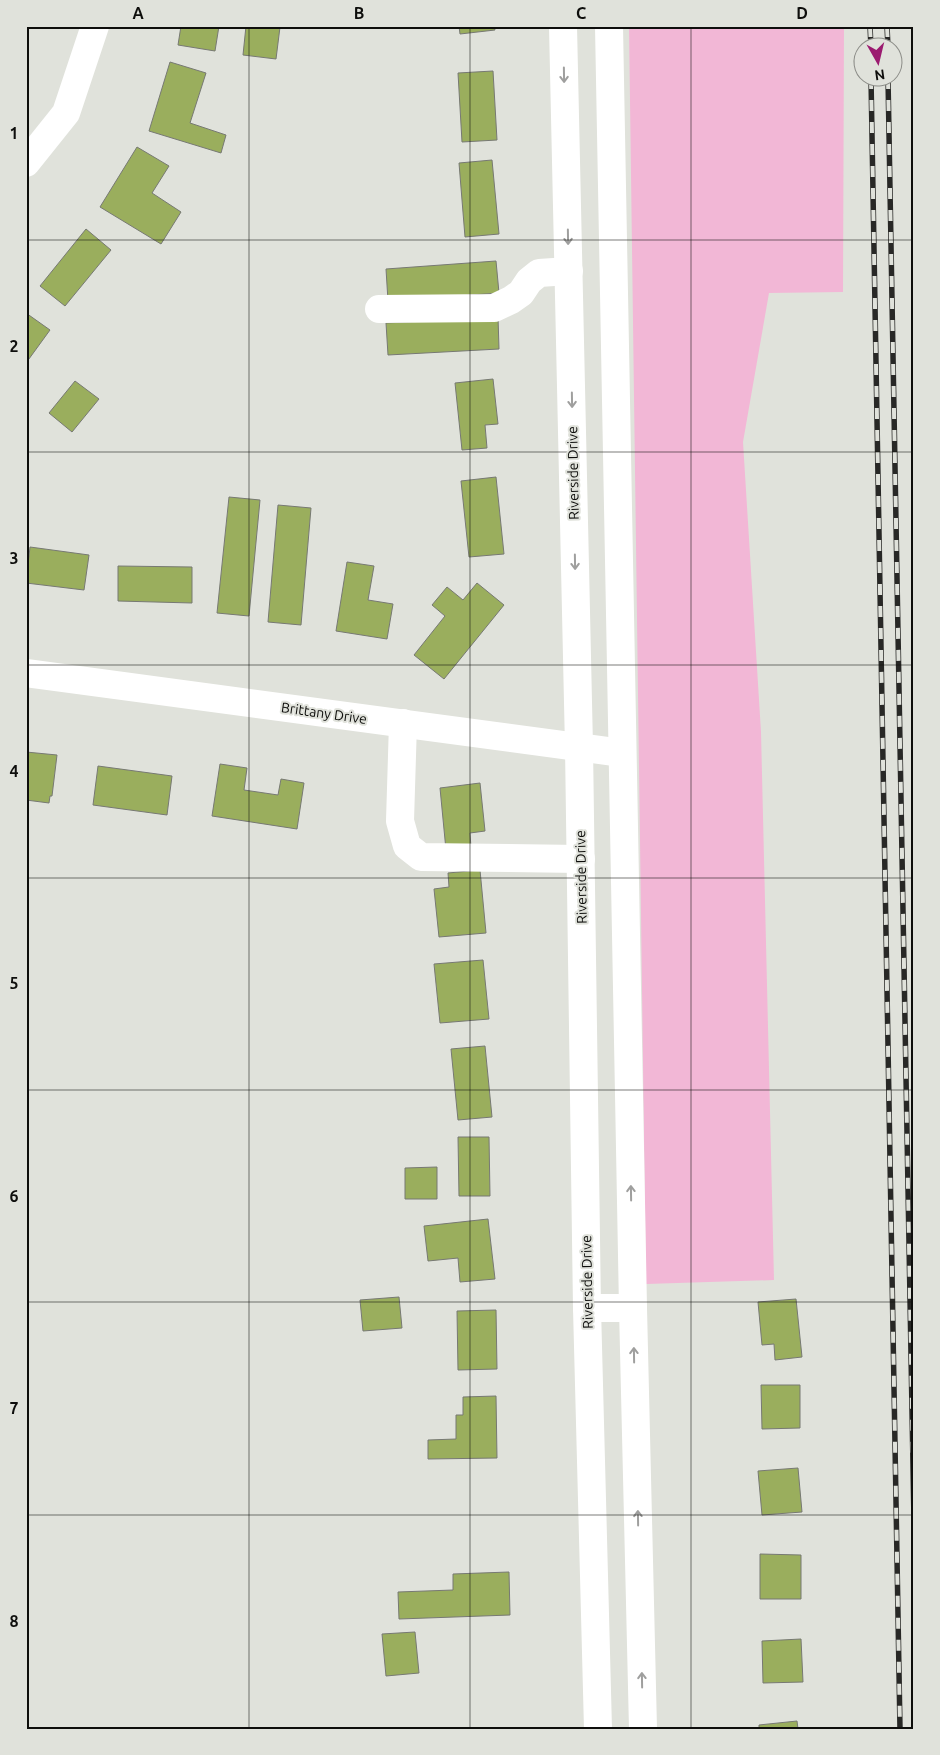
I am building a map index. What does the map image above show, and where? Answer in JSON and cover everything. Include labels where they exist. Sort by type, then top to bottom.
[{"type":"street","points":[[26,163],[66,112],[95,26]]},
{"type":"street","name":"Riverside Drive","points":[[563,26],[579,747],[587,1308],[598,1729]]},
{"type":"street","points":[[609,26],[633,1308],[643,1729]]},
{"type":"street","points":[[379,309],[494,308],[512,300],[521,293],[529,281],[539,273],[569,271]]},
{"type":"street","name":"Brittany Drive","points":[[26,673],[622,753]]},
{"type":"street","points":[[403,723],[400,821],[407,846],[421,857],[581,859]]},
{"type":"street","points":[[587,1308],[633,1308]]},
{"type":"shaded area","points":[[629,26],[844,26],[843,292],[769,293],[743,442],[761,732],[774,1280],[646,1284]]},
{"type":"building","points":[[181,26],[219,26],[215,51],[178,45]]},
{"type":"building","points":[[246,26],[280,27],[276,59],[243,55]]},
{"type":"building","points":[[459,26],[494,26],[495,30],[460,34]]},
{"type":"building","points":[[170,62],[206,73],[190,123],[226,135],[221,153],[149,131]]},
{"type":"building","points":[[493,71],[497,140],[462,142],[458,73]]},
{"type":"building","points":[[137,147],[169,166],[152,193],[181,212],[161,244],[100,207]]},
{"type":"building","points":[[492,160],[499,234],[465,237],[459,163]]},
{"type":"building","points":[[86,229],[111,250],[65,306],[40,286]]},
{"type":"building","points":[[496,261],[499,293],[388,301],[386,269]]},
{"type":"building","points":[[26,313],[50,330],[26,363]]},
{"type":"building","points":[[498,317],[499,349],[388,355],[386,323]]},
{"type":"building","points":[[493,379],[498,424],[485,425],[487,448],[462,450],[455,383]]},
{"type":"building","points":[[75,381],[99,399],[72,432],[49,413]]},
{"type":"building","points":[[496,477],[504,554],[469,557],[461,481]]},
{"type":"building","points":[[229,497],[260,500],[249,616],[217,613]]},
{"type":"building","points":[[278,505],[311,508],[301,625],[268,622]]},
{"type":"building","points":[[30,547],[89,555],[84,590],[26,583]]},
{"type":"building","points":[[347,562],[374,566],[368,600],[393,604],[387,639],[336,631]]},
{"type":"building","points":[[118,566],[192,567],[192,603],[118,601]]},
{"type":"building","points":[[477,583],[504,605],[444,679],[414,655],[445,616],[432,605],[447,587],[463,600]]},
{"type":"building","points":[[26,752],[57,755],[52,796],[50,796],[49,803],[26,800]]},
{"type":"building","points":[[220,764],[247,768],[244,790],[278,795],[281,779],[304,783],[297,829],[212,816]]},
{"type":"building","points":[[98,766],[172,776],[167,815],[93,805]]},
{"type":"building","points":[[480,783],[485,831],[470,833],[471,848],[446,850],[440,788]]},
{"type":"building","points":[[480,870],[486,933],[439,937],[434,889],[449,887],[448,873]]},
{"type":"building","points":[[483,960],[489,1019],[440,1023],[434,964]]},
{"type":"building","points":[[485,1046],[492,1117],[458,1120],[451,1049]]},
{"type":"building","points":[[458,1137],[489,1137],[490,1196],[459,1196]]},
{"type":"building","points":[[437,1167],[437,1199],[405,1199],[405,1168]]},
{"type":"building","points":[[488,1219],[495,1279],[460,1282],[458,1258],[428,1261],[424,1226]]},
{"type":"building","points":[[399,1297],[402,1328],[363,1331],[360,1300]]},
{"type":"building","points":[[796,1299],[802,1357],[775,1360],[774,1344],[762,1345],[758,1302]]},
{"type":"building","points":[[496,1310],[497,1369],[458,1370],[457,1311]]},
{"type":"building","points":[[761,1385],[800,1385],[800,1428],[762,1429]]},
{"type":"building","points":[[496,1396],[497,1458],[428,1459],[428,1440],[456,1439],[456,1415],[463,1415],[463,1397]]},
{"type":"building","points":[[798,1468],[802,1512],[762,1515],[758,1471]]},
{"type":"building","points":[[760,1554],[801,1555],[801,1599],[760,1599]]},
{"type":"building","points":[[509,1572],[510,1615],[399,1619],[398,1592],[453,1590],[453,1574]]},
{"type":"building","points":[[415,1632],[419,1673],[386,1676],[382,1634]]},
{"type":"building","points":[[801,1639],[803,1682],[763,1683],[762,1641]]},
{"type":"building","points":[[797,1721],[798,1729],[759,1729],[759,1725]]},
{"type":"railway","points":[[870,26],[871,38]]},
{"type":"railway","points":[[887,26],[888,38]]},
{"type":"railway","points":[[871,88],[900,1729]]},
{"type":"railway","points":[[888,88],[914,1521]]}]
